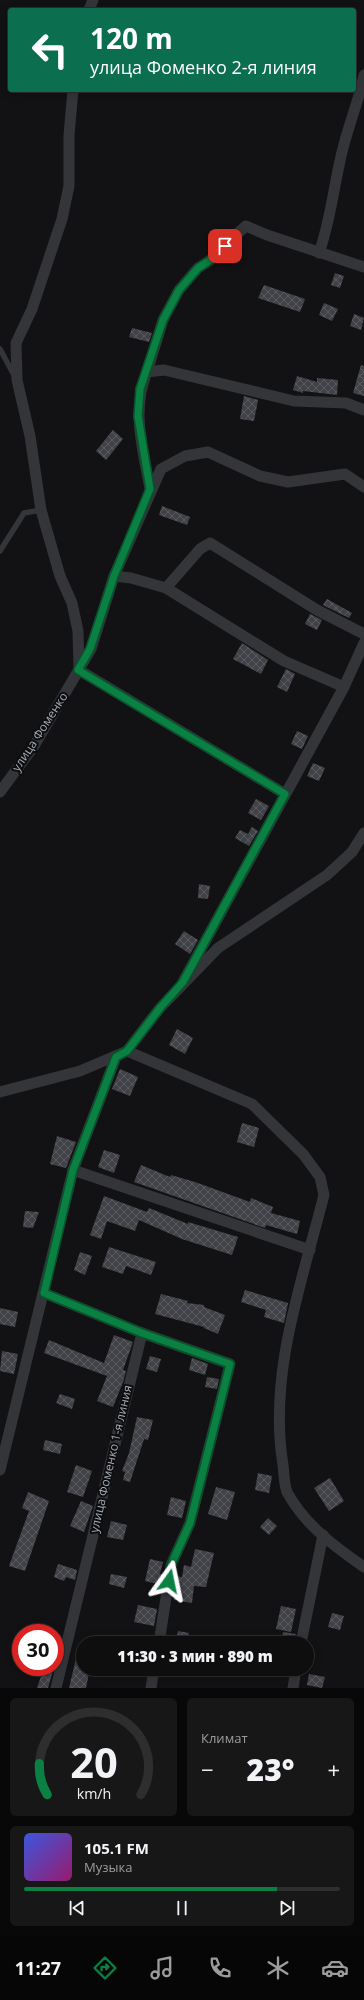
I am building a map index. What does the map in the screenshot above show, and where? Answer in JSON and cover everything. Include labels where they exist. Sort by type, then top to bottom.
[{"type":"street","points":[[319,253],[333,205],[340,162],[348,127],[360,93],[364,75]]},
{"type":"street","points":[[73,92],[69,135],[69,186],[62,219],[32,309],[16,343],[18,380],[30,436],[41,510],[60,576],[72,603],[78,631],[78,670],[285,794]]},
{"type":"street","points":[[150,489],[138,416],[140,389],[147,372],[163,320],[179,290],[198,268],[218,255],[232,238],[246,226],[364,268]]},
{"type":"street","points":[[147,372],[164,370],[294,401],[346,403],[364,410]]},
{"type":"street","name":"улица Фоменко","points":[[0,792],[34,746],[90,649],[114,576],[150,489],[161,469],[185,456],[208,452],[260,476],[288,482],[345,474],[364,487]]},
{"type":"street","points":[[166,588],[200,549],[210,543],[318,610],[364,634]]},
{"type":"street","points":[[114,576],[131,578],[166,588],[284,661],[344,687]]},
{"type":"street","points":[[183,982],[344,687],[364,643]]},
{"type":"street","points":[[0,1092],[80,1071],[116,1057],[127,1051],[160,1008],[183,982],[218,948],[327,875],[352,852],[364,833]]},
{"type":"street","points":[[127,1051],[252,1104],[303,1154],[320,1177],[324,1195],[284,1357],[278,1438],[287,1490],[307,1520],[323,1535],[364,1567]]},
{"type":"street","points":[[0,1470],[73,1170],[116,1057]]},
{"type":"street","points":[[73,1170],[310,1250]]},
{"type":"street","points":[[44,1293],[142,1333],[230,1364],[190,1523],[171,1565],[160,1636]]},
{"type":"street","name":"улица Фоменко 1-я линия","points":[[56,1688],[142,1333]]},
{"type":"street","points":[[302,1636],[323,1535]]},
{"type":"street","points":[[151,1688],[153,1676]]},
{"type":"street","points":[[293,1688],[295,1676]]},
{"type":"lane","points":[[0,349],[18,380]]},
{"type":"lane","points":[[0,551],[24,514],[41,510]]},
{"type":"building","points":[[335,273],[344,276],[340,288],[331,285]]},
{"type":"building","points":[[264,285],[305,299],[300,312],[258,298]]},
{"type":"building","points":[[324,303],[338,309],[332,321],[319,315]]},
{"type":"building","points":[[354,314],[364,318],[361,330],[350,326]]},
{"type":"building","points":[[132,328],[152,333],[149,342],[129,337]]},
{"type":"building","points":[[361,365],[364,366],[364,396],[353,393]]},
{"type":"building","points":[[297,376],[317,382],[317,378],[338,380],[337,395],[303,391],[303,393],[293,390]]},
{"type":"building","points":[[244,396],[258,400],[254,421],[240,419]]},
{"type":"building","points":[[113,430],[123,439],[106,460],[96,451]]},
{"type":"building","points":[[162,506],[190,517],[187,525],[159,515]]},
{"type":"building","points":[[327,599],[352,613],[349,618],[323,605]]},
{"type":"building","points":[[310,614],[322,620],[317,630],[305,624]]},
{"type":"building","points":[[242,643],[268,660],[261,674],[233,659]]},
{"type":"building","points":[[286,669],[295,674],[287,692],[277,687]]},
{"type":"building","points":[[297,731],[308,736],[302,749],[291,744]]},
{"type":"building","points":[[313,763],[325,768],[319,781],[307,776]]},
{"type":"building","points":[[256,799],[269,806],[261,820],[248,813]]},
{"type":"building","points":[[252,827],[258,831],[249,846],[235,838],[240,830],[248,834]]},
{"type":"building","points":[[199,884],[210,886],[208,899],[198,898]]},
{"type":"building","points":[[184,931],[198,940],[190,954],[175,944]]},
{"type":"building","points":[[177,1029],[193,1038],[185,1054],[169,1045]]},
{"type":"building","points":[[120,1069],[138,1077],[130,1096],[112,1089]]},
{"type":"building","points":[[242,1123],[259,1128],[254,1147],[237,1142]]},
{"type":"building","points":[[57,1136],[76,1142],[66,1168],[50,1164]]},
{"type":"building","points":[[104,1150],[120,1155],[114,1173],[98,1167]]},
{"type":"building","points":[[141,1165],[170,1177],[171,1175],[195,1182],[250,1202],[251,1198],[273,1207],[271,1213],[300,1221],[297,1234],[266,1225],[265,1228],[134,1182]]},
{"type":"building","points":[[104,1196],[147,1212],[149,1208],[188,1224],[188,1222],[238,1237],[232,1255],[182,1239],[139,1220],[135,1231],[107,1221],[101,1239],[90,1235]]},
{"type":"building","points":[[25,1211],[39,1212],[33,1228],[23,1227]]},
{"type":"building","points":[[109,1247],[156,1262],[151,1275],[126,1266],[123,1274],[102,1267]]},
{"type":"building","points":[[80,1252],[92,1256],[85,1275],[74,1270]]},
{"type":"building","points":[[245,1290],[288,1303],[284,1323],[264,1317],[266,1310],[241,1302]]},
{"type":"building","points":[[161,1294],[188,1301],[187,1303],[204,1305],[204,1307],[225,1315],[218,1334],[204,1327],[155,1314]]},
{"type":"building","points":[[0,1308],[18,1312],[15,1327],[0,1324]]},
{"type":"building","points":[[114,1335],[133,1342],[123,1370],[126,1371],[123,1382],[113,1407],[97,1401],[107,1376],[44,1353],[49,1340],[104,1363]]},
{"type":"building","points":[[2,1351],[18,1354],[14,1374],[0,1371]]},
{"type":"building","points":[[150,1356],[161,1359],[157,1372],[146,1369]]},
{"type":"building","points":[[192,1358],[208,1364],[205,1375],[189,1370]]},
{"type":"building","points":[[207,1377],[219,1379],[217,1389],[205,1387]]},
{"type":"building","points":[[60,1394],[75,1399],[72,1409],[56,1403]]},
{"type":"building","points":[[137,1417],[153,1420],[148,1440],[144,1439],[130,1482],[123,1480],[125,1472],[122,1471],[129,1453]]},
{"type":"building","points":[[45,1440],[62,1444],[60,1454],[43,1450]]},
{"type":"building","points":[[76,1465],[92,1471],[83,1497],[67,1492]]},
{"type":"building","points":[[258,1473],[272,1476],[269,1493],[255,1490]]},
{"type":"building","points":[[330,1478],[344,1501],[329,1511],[314,1488]]},
{"type":"building","points":[[216,1487],[235,1492],[227,1520],[208,1514]]},
{"type":"building","points":[[28,1492],[49,1501],[25,1571],[9,1566],[29,1511],[22,1508]]},
{"type":"building","points":[[171,1497],[186,1501],[182,1518],[167,1515]]},
{"type":"building","points":[[81,1501],[93,1506],[84,1532],[70,1526]]},
{"type":"building","points":[[268,1518],[277,1526],[269,1535],[260,1527]]},
{"type":"building","points":[[111,1521],[127,1525],[123,1540],[107,1537]]},
{"type":"building","points":[[195,1549],[214,1553],[206,1587],[194,1586],[192,1603],[174,1600],[176,1576],[182,1577],[184,1565],[191,1567]]},
{"type":"building","points":[[150,1559],[163,1562],[160,1574],[162,1574],[161,1585],[145,1581]]},
{"type":"building","points":[[58,1564],[77,1570],[75,1580],[66,1577],[64,1581],[54,1577]]},
{"type":"building","points":[[111,1574],[127,1577],[124,1588],[109,1584]]},
{"type":"building","points":[[138,1605],[157,1609],[154,1626],[134,1622]]},
{"type":"building","points":[[281,1606],[296,1609],[291,1632],[276,1629]]},
{"type":"building","points":[[332,1613],[344,1616],[340,1630],[328,1627]]},
{"type":"building","points":[[178,1631],[189,1633],[188,1636],[177,1636]]},
{"type":"building","points":[[283,1632],[296,1634],[296,1636],[282,1636]]},
{"type":"building","points":[[76,1659],[76,1676],[88,1676],[86,1688],[69,1688]]},
{"type":"building","points":[[314,1675],[325,1677],[322,1688],[307,1685],[309,1676]]},
{"type":"building","points":[[41,1676],[51,1676],[48,1688],[37,1688]]},
{"type":"route","points":[[169,1581],[171,1565],[190,1523],[230,1364],[142,1333],[44,1293],[73,1170],[116,1057],[127,1051],[160,1008],[183,982],[285,794],[78,670],[90,649],[114,576],[150,489],[138,416],[140,389],[147,372],[163,320],[179,290],[198,268],[218,255],[225,246]]}]
